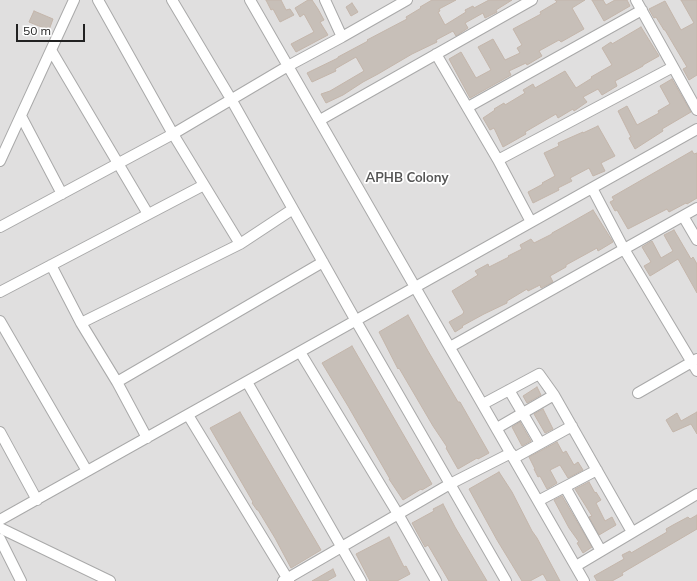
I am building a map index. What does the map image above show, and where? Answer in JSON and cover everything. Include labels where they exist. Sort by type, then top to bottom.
[{"type":"street","points":[[0,161],[74,0]]},
{"type":"street","points":[[98,0],[173,134],[240,244]]},
{"type":"street","points":[[172,0],[231,99],[356,321],[506,581]]},
{"type":"street","points":[[250,0],[584,581]]},
{"type":"street","points":[[325,0],[342,37]]},
{"type":"street","points":[[0,227],[173,134],[288,66],[406,0]]},
{"type":"street","points":[[320,120],[532,0]]},
{"type":"street","points":[[636,0],[697,110]]},
{"type":"street","points":[[468,107],[642,10]]},
{"type":"street","points":[[51,50],[148,214]]},
{"type":"street","points":[[436,54],[468,107],[532,222]]},
{"type":"street","points":[[498,160],[673,67]]},
{"type":"street","points":[[21,116],[62,194]]},
{"type":"street","points":[[0,520],[697,129]]},
{"type":"street","points":[[0,292],[204,185]]},
{"type":"street","points":[[592,188],[624,249],[694,361],[697,371]]},
{"type":"street","points":[[450,347],[697,208]]},
{"type":"street","points":[[81,323],[240,244],[293,209]]},
{"type":"street","points":[[683,216],[697,240]]},
{"type":"street","points":[[117,382],[323,262]]},
{"type":"street","points":[[51,265],[81,323],[117,382],[147,438]]},
{"type":"street","points":[[0,320],[87,471]]},
{"type":"street","points":[[300,352],[398,514],[436,581]]},
{"type":"street","points":[[638,393],[694,361]]},
{"type":"street","points":[[483,404],[539,374],[554,395],[632,532]]},
{"type":"street","points":[[247,382],[361,581]]},
{"type":"street","points":[[509,390],[540,443]]},
{"type":"street","points":[[497,428],[554,395]]},
{"type":"street","points":[[188,415],[286,580],[450,484],[540,443],[572,426]]},
{"type":"street","points":[[0,432],[3,446],[37,500]]},
{"type":"street","points":[[538,501],[597,470]]},
{"type":"street","points":[[565,487],[602,551]]},
{"type":"street","points":[[576,566],[697,494]]},
{"type":"street","points":[[0,528],[110,581]]},
{"type":"street","points":[[0,539],[21,581]]},
{"type":"shaded area","points":[[0,0],[697,0],[697,581],[0,581]]},
{"type":"building","points":[[266,0],[281,0],[286,10],[290,9],[294,15],[280,22]]},
{"type":"building","points":[[308,0],[312,0],[318,9],[324,20],[320,22],[328,35],[296,52],[291,44],[314,32],[304,14],[300,17],[295,8]]},
{"type":"building","points":[[432,0],[456,0],[439,9],[440,11],[438,12],[445,25],[466,12],[465,10],[473,6],[474,8],[489,0],[512,0],[496,10],[497,12],[485,18],[483,13],[465,23],[468,28],[456,36],[453,31],[436,40],[437,42],[412,54],[343,95],[326,103],[321,94],[330,91],[364,71],[356,57],[335,69],[336,71],[312,82],[307,73],[338,58],[368,41],[367,40],[407,19],[406,17]]},
{"type":"building","points":[[555,0],[585,0],[572,8],[584,29],[561,42],[559,40],[539,51],[542,56],[527,65],[526,63],[509,71],[511,75],[470,98],[449,59],[461,52],[476,78],[491,70],[478,47],[493,39],[505,60],[520,53],[517,48],[522,45],[513,29],[541,14],[540,12],[557,2]]},
{"type":"building","points":[[592,0],[603,0],[606,5],[615,0],[627,0],[630,6],[604,21]]},
{"type":"building","points":[[681,0],[697,0],[697,75],[689,80],[683,69],[687,67],[665,30],[656,17],[654,18],[649,9],[665,1],[681,30],[694,23]]},
{"type":"building","points":[[352,3],[358,12],[351,16],[346,7]]},
{"type":"building","points":[[34,11],[53,19],[49,30],[29,22]]},
{"type":"building","points":[[641,27],[659,56],[615,81],[617,86],[602,95],[598,89],[583,97],[587,102],[574,111],[573,109],[558,118],[556,114],[503,147],[494,128],[490,130],[483,118],[504,103],[505,105],[525,93],[523,90],[533,84],[535,88],[565,71],[576,88],[612,65],[602,48],[611,42],[612,44]]},
{"type":"building","points":[[672,79],[691,112],[662,129],[663,131],[635,149],[629,138],[631,137],[618,111],[627,106],[637,125],[659,113],[658,111],[670,104],[660,86]]},
{"type":"building","points":[[598,126],[615,156],[601,163],[605,171],[593,176],[589,168],[570,178],[572,181],[558,188],[559,190],[533,203],[528,192],[555,176],[544,153],[559,146],[558,143]]},
{"type":"building","points":[[692,151],[694,154],[697,153],[697,198],[669,212],[667,209],[628,229],[617,210],[615,211],[610,202],[614,200],[612,197]]},
{"type":"building","points":[[593,210],[613,242],[598,251],[597,248],[566,265],[566,267],[550,276],[553,282],[541,288],[540,285],[528,291],[527,289],[507,301],[507,303],[462,326],[463,327],[455,332],[449,322],[464,312],[452,291],[478,275],[475,271],[488,264],[489,267],[522,249],[520,245],[531,239],[534,243]]},
{"type":"building","points":[[674,230],[691,259],[693,257],[697,264],[697,293],[678,259],[650,276],[644,266],[651,262],[642,247],[652,241],[661,258],[673,251],[664,235]]},
{"type":"building","points":[[408,315],[489,453],[458,469],[446,448],[447,447],[399,368],[398,369],[379,332]]},
{"type":"building","points":[[352,346],[432,484],[403,500],[389,479],[322,363]]},
{"type":"building","points":[[537,387],[541,395],[527,403],[523,396]]},
{"type":"building","points":[[543,409],[553,429],[545,433],[534,414]]},
{"type":"building","points":[[240,412],[321,550],[291,568],[275,538],[252,503],[253,502],[210,428]]},
{"type":"building","points":[[697,412],[697,434],[691,424],[673,432],[666,420],[677,413],[681,421]]},
{"type":"building","points":[[520,422],[531,441],[522,446],[512,427]]},
{"type":"building","points":[[557,442],[563,453],[566,451],[574,465],[578,462],[583,470],[568,478],[560,465],[550,470],[557,483],[547,489],[540,476],[538,477],[529,457]]},
{"type":"building","points":[[499,472],[512,492],[560,581],[547,581],[543,574],[530,581],[522,581],[497,540],[469,489]]},
{"type":"building","points":[[589,482],[601,500],[596,503],[605,521],[612,517],[616,525],[599,535],[589,517],[592,516],[575,489]]},
{"type":"building","points":[[562,496],[592,547],[583,553],[577,543],[579,542],[569,528],[554,500]]},
{"type":"building","points":[[443,504],[487,581],[449,581],[428,545],[425,547],[412,523],[434,511],[433,509]]},
{"type":"building","points":[[697,515],[697,529],[622,573],[623,575],[612,581],[597,581],[594,576],[624,559],[622,555],[630,551],[631,553],[667,532],[666,529],[688,517],[690,519]]},
{"type":"building","points":[[389,537],[404,567],[406,566],[410,574],[397,581],[370,581],[356,554]]},
{"type":"building","points":[[333,569],[336,576],[327,581],[312,581]]},
{"type":"district","name":"APHB Colony","points":[[407,178]]}]
